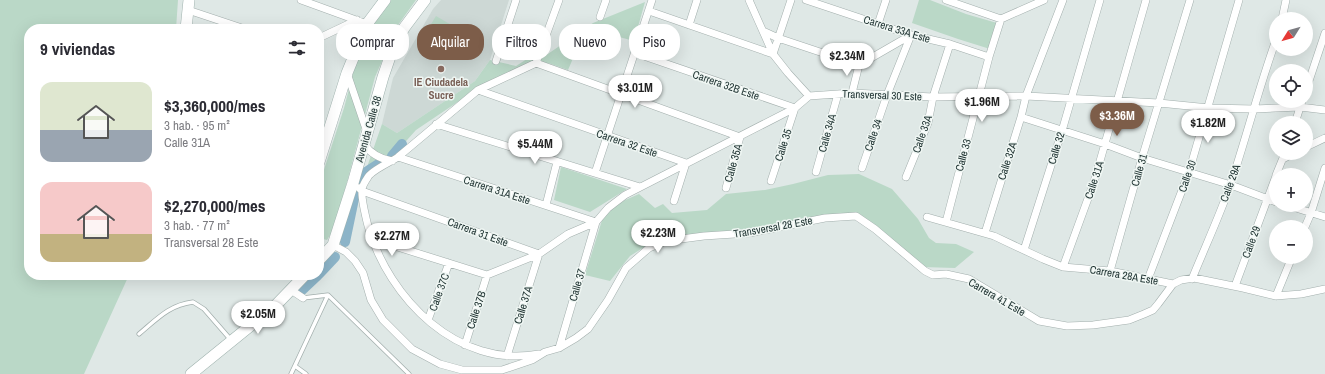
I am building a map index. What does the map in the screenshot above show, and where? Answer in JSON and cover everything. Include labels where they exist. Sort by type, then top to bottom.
[{"type":"street","points":[[301,0],[362,22]]},
{"type":"street","points":[[324,36],[362,22],[385,0]]},
{"type":"street","name":"Avenida Calle 38","points":[[324,255],[333,245],[393,48],[404,28],[425,0]]},
{"type":"street","points":[[496,61],[516,0]]},
{"type":"street","points":[[545,352],[520,356],[507,356],[486,352],[464,345],[445,335],[409,302],[393,281],[372,240],[365,216],[362,191],[371,172],[395,159],[478,90],[536,63],[560,0]]},
{"type":"street","points":[[600,17],[606,0]]},
{"type":"street","points":[[645,24],[652,0]]},
{"type":"street","points":[[689,25],[697,0]]},
{"type":"street","points":[[372,240],[487,275],[539,254],[568,234],[596,222],[608,208],[625,195],[795,108],[810,96],[788,73],[773,54],[765,32],[749,0]]},
{"type":"street","points":[[773,54],[791,0]]},
{"type":"street","name":"Carrera 33A Este","points":[[806,0],[911,35],[950,44],[989,57]]},
{"type":"street","points":[[878,24],[886,0]]},
{"type":"street","points":[[946,0],[1001,20],[1044,0]]},
{"type":"street","name":"Calle 32A","points":[[985,233],[1022,117],[1026,96],[1063,0]]},
{"type":"street","name":"Calle 32","points":[[1024,250],[1062,131],[1100,0]]},
{"type":"street","name":"Calle 31A","points":[[1063,266],[1094,182],[1146,0]]},
{"type":"street","name":"Calle 31","points":[[1110,271],[1142,158],[1190,0]]},
{"type":"street","name":"Calle 30","points":[[1148,279],[1189,172],[1239,0]]},
{"type":"street","points":[[1283,12],[1286,0]]},
{"type":"street","points":[[186,24],[188,5],[233,24]]},
{"type":"street","points":[[649,11],[773,54]]},
{"type":"street","name":"Calle 33","points":[[946,222],[989,57],[1001,20]]},
{"type":"street","points":[[324,146],[362,22]]},
{"type":"street","points":[[765,32],[778,38],[860,65]]},
{"type":"street","points":[[1313,69],[1325,33]]},
{"type":"street","points":[[852,93],[860,65],[911,35]]},
{"type":"street","name":"Calle 34","points":[[862,168],[887,95],[911,35]]},
{"type":"street","name":"Calle 33A","points":[[906,177],[928,123],[933,97],[950,44]]},
{"type":"street","name":"Calle 29A","points":[[1192,279],[1231,185],[1270,56]]},
{"type":"street","points":[[595,173],[633,60]]},
{"type":"street","name":"Carrera 32B Este","points":[[655,60],[795,108]]},
{"type":"street","points":[[536,63],[740,137]]},
{"type":"street","points":[[347,73],[367,132]]},
{"type":"street","name":"Carrera 32 Este","points":[[478,90],[686,163]]},
{"type":"street","name":"Transversal 30 Este","points":[[810,96],[852,93],[933,97],[1026,96],[1159,103],[1208,108],[1254,109],[1269,107]]},
{"type":"street","name":"Calle 34A","points":[[816,172],[838,94]]},
{"type":"street","name":"Transversal 30 Este","points":[[1313,107],[1325,110]]},
{"type":"street","name":"Calle 35","points":[[771,181],[795,108]]},
{"type":"street","points":[[1022,117],[1105,144],[1142,158],[1231,185],[1267,199]]},
{"type":"street","points":[[436,124],[640,187]]},
{"type":"street","name":"Calle 35A","points":[[726,188],[740,137]]},
{"type":"street","points":[[1313,144],[1325,138]]},
{"type":"street","name":"Carrera 31A Este","points":[[364,144],[369,151],[386,160],[395,159],[546,205],[596,222]]},
{"type":"street","points":[[546,205],[557,162]]},
{"type":"street","points":[[674,201],[686,163]]},
{"type":"street","points":[[1308,220],[1325,168]]},
{"type":"street","name":"Carrera 31 Este","points":[[353,183],[362,191],[539,254]]},
{"type":"street","name":"Calle 29","points":[[1235,286],[1269,194]]},
{"type":"street","points":[[1308,212],[1325,217]]},
{"type":"street","name":"Carrera 41 Este","points":[[825,218],[856,216],[875,229],[925,271],[933,275],[946,274],[968,279],[1039,321],[1067,326],[1093,325],[1128,320],[1153,310],[1173,284]]},
{"type":"street","name":"Carrera 28A Este","points":[[927,217],[985,233],[1063,266],[1110,271],[1173,284],[1181,280],[1192,279],[1235,286],[1276,296],[1301,294],[1325,289]]},
{"type":"street","name":"Transversal 28 Este","points":[[333,245],[346,252],[355,261],[363,273],[371,300],[383,320],[412,350],[440,364],[462,370],[502,370],[532,360],[545,352],[559,348],[588,329],[608,300],[626,268],[649,248],[666,241],[704,236],[750,233],[825,218]]},
{"type":"street","name":"Calle 37","points":[[559,348],[596,222]]},
{"type":"street","name":"Calle 37A","points":[[507,356],[539,254]]},
{"type":"street","name":"Calle 37C","points":[[428,320],[449,263]]},
{"type":"street","points":[[1276,296],[1289,264]]},
{"type":"street","name":"Calle 37B","points":[[464,345],[487,275]]},
{"type":"street","points":[[191,374],[276,305],[301,280]]},
{"type":"street","points":[[291,290],[303,298]]},
{"type":"lane","points":[[303,298],[328,295]]},
{"type":"lane","points":[[291,374],[328,295]]},
{"type":"lane","points":[[328,295],[409,374]]},
{"type":"lane","points":[[139,334],[172,307],[182,303],[193,302],[204,309],[232,341]]},
{"type":"lane","points":[[295,366],[306,374]]},
{"type":"shaded area","name":"IE Ciudadela Sucre","points":[[441,0],[509,0],[501,24],[492,24],[492,54],[490,60],[475,81],[397,133],[382,124],[393,78],[403,60],[409,60],[409,50],[417,37],[417,60],[484,60],[484,24],[424,24],[433,9]]},
{"type":"green space","points":[[0,0],[178,0],[176,24],[24,24],[24,280],[127,280],[84,374],[0,374]]},
{"type":"green space","points":[[391,0],[416,0],[399,24],[372,24]]},
{"type":"green space","points":[[919,0],[930,0],[966,14],[997,23],[990,49],[912,23]]},
{"type":"green space","points":[[645,2],[639,24],[629,24],[629,40],[621,37],[621,24],[592,24]]},
{"type":"green space","points":[[436,16],[450,24],[431,24]]},
{"type":"green space","points":[[559,46],[559,60],[572,60],[568,70],[548,63],[511,71],[474,91],[416,130],[399,149],[367,167],[382,124],[397,133],[475,81],[490,60],[516,66],[525,60],[551,60],[551,52]]},
{"type":"green space","points":[[357,60],[383,60],[375,77],[335,227],[327,240],[324,239],[324,170],[344,108]]},
{"type":"green space","points":[[561,167],[627,189],[590,212],[554,200]]},
{"type":"green space","points":[[859,174],[892,189],[918,219],[929,238],[936,243],[956,244],[974,252],[955,268],[922,267],[858,215],[829,214],[761,229],[654,241],[630,256],[610,281],[585,275],[603,217],[614,205],[639,194],[655,208],[663,204],[672,213],[707,210],[726,194],[765,190],[828,175]]},
{"type":"waterway","points":[[392,156],[402,144]]},
{"type":"waterway","points":[[359,181],[363,174],[380,163]]},
{"type":"waterway","points":[[345,242],[355,194]]},
{"type":"waterway","points":[[324,269],[335,257]]},
{"type":"waterway","points":[[301,291],[313,280]]},
{"type":"place","name":"IE Ciudadela Sucre","points":[[441,69]]}]
